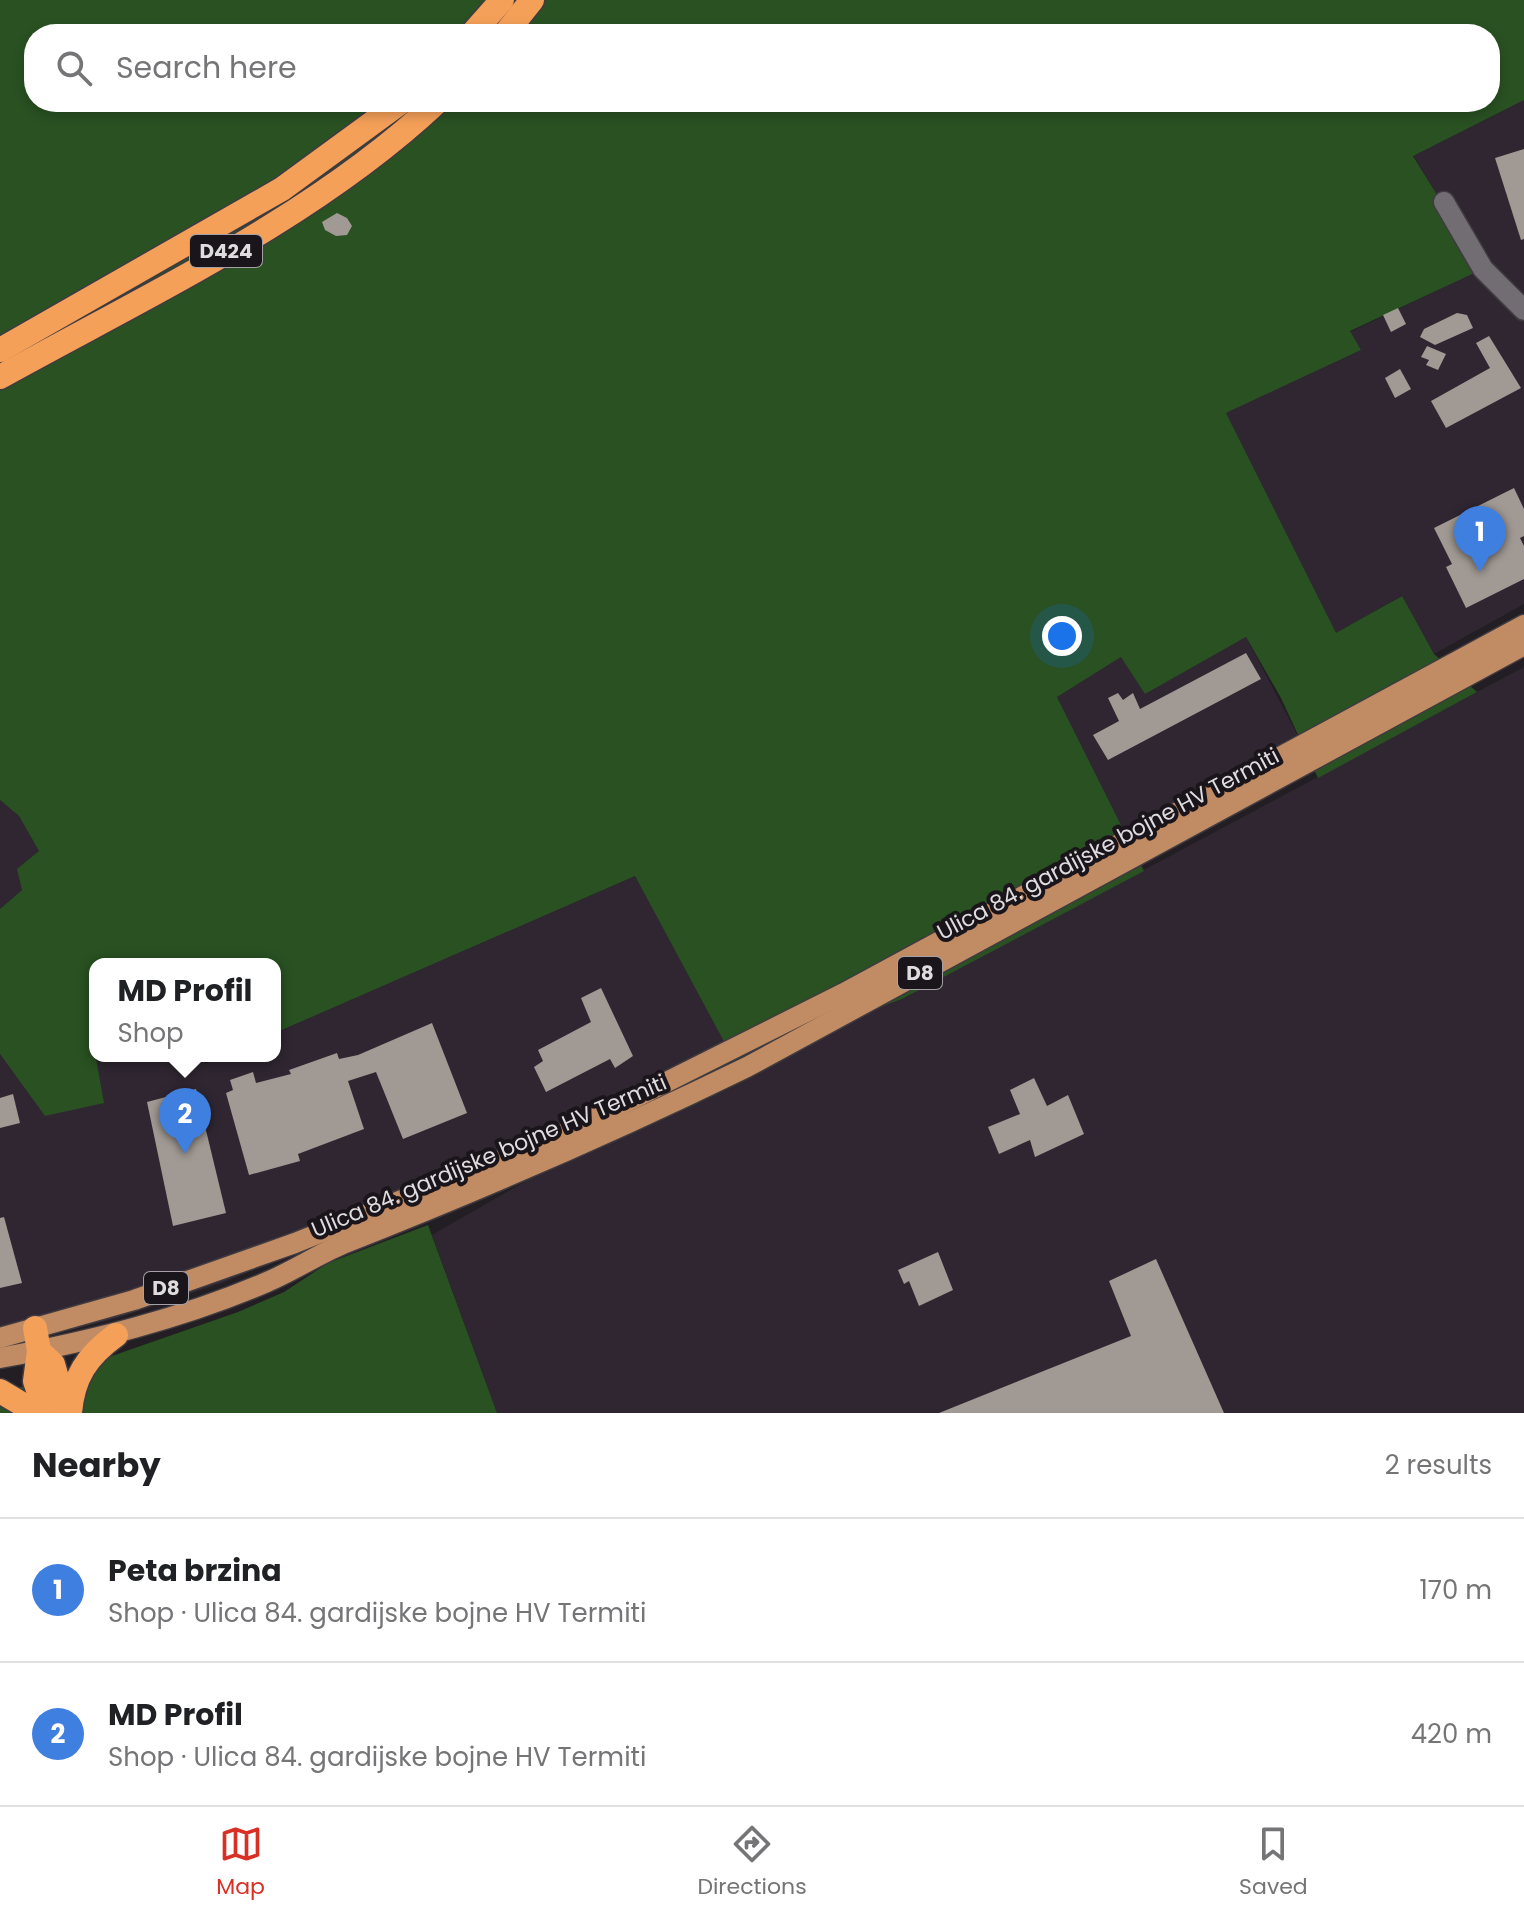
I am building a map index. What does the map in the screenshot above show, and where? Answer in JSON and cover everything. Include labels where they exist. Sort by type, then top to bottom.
[{"type":"highway","points":[[481,24],[502,0]]},
{"type":"highway","points":[[513,24],[532,0]]},
{"type":"highway","name":"D424","points":[[0,350],[282,189],[387,112]]},
{"type":"highway","name":"D424","points":[[0,377],[291,211],[362,163],[425,112]]},
{"type":"highway","points":[[68,1413],[71,1393],[81,1369],[91,1355],[116,1335]]},
{"type":"highway","points":[[37,1340],[35,1381],[46,1413]]},
{"type":"highway","points":[[37,1340],[53,1364],[68,1413]]},
{"type":"highway","points":[[0,1391],[37,1413]]},
{"type":"main road","name":"Ulica 84. gardijske bojne HV Termiti","points":[[0,1358],[134,1300],[464,1178],[576,1128],[844,993],[1524,625]]},
{"type":"main road","name":"Ulica 84. gardijske bojne HV Termiti","points":[[0,1338],[37,1340],[116,1335],[268,1282],[340,1246],[470,1195],[652,1113],[747,1067],[1524,645]]},
{"type":"street","points":[[1444,202],[1483,269],[1524,310]]},
{"type":"shaded area","points":[[1524,100],[1524,604],[1434,654],[1401,596],[1336,634],[1226,413],[1361,350],[1350,332],[1482,269],[1413,155]]},
{"type":"shaded area","points":[[1246,637],[1298,736],[1124,831],[1057,697],[1122,656],[1145,694]]},
{"type":"shaded area","points":[[1524,667],[1524,1413],[497,1413],[432,1235],[726,1066],[225,1282],[114,1319],[0,1348],[0,1054],[46,1116],[93,1062],[281,1062],[281,1030],[635,876],[736,1062],[902,999]]},
{"type":"shaded area","points":[[0,800],[19,816],[40,852],[18,869],[22,890],[0,909]]},
{"type":"green space","points":[[0,0],[1524,0],[1524,100],[1413,156],[1483,269],[1350,331],[1361,350],[1226,413],[1336,633],[1402,596],[1434,654],[1477,692],[1318,778],[1281,698],[1246,637],[1145,694],[1121,657],[1057,697],[1144,871],[902,999],[735,1062],[635,876],[281,1030],[281,958],[89,958],[89,1062],[97,1062],[104,1103],[45,1116],[0,1054],[0,909],[22,890],[17,869],[39,851],[19,816],[0,800]]},
{"type":"green space","points":[[428,1225],[497,1413],[0,1413],[0,1391],[91,1374],[109,1357],[238,1312],[284,1292],[328,1263]]},
{"type":"building","points":[[1524,149],[1524,239],[1521,240],[1495,158]]},
{"type":"building","points":[[337,213],[347,218],[352,226],[347,235],[336,236],[325,230],[322,222]]},
{"type":"building","points":[[1398,308],[1406,324],[1391,332],[1383,315]]},
{"type":"building","points":[[1457,313],[1467,315],[1473,328],[1435,345],[1420,337],[1424,329]]},
{"type":"building","points":[[1489,336],[1521,388],[1446,428],[1431,401],[1490,368],[1476,343]]},
{"type":"building","points":[[1427,346],[1446,354],[1438,370],[1426,365],[1429,360],[1421,357]]},
{"type":"building","points":[[1400,369],[1411,389],[1395,398],[1385,378]]},
{"type":"building","points":[[1514,488],[1524,509],[1524,536],[1520,538],[1524,546],[1524,579],[1466,608],[1446,567],[1452,564],[1434,528]]},
{"type":"building","points":[[1246,653],[1261,679],[1108,760],[1093,735],[1119,721],[1108,698],[1118,693],[1123,700],[1133,693],[1140,709]]},
{"type":"building","points":[[601,988],[633,1056],[615,1068],[610,1059],[546,1092],[534,1067],[543,1061],[538,1050],[591,1022],[581,998]]},
{"type":"building","points":[[432,1023],[467,1113],[403,1139],[376,1072],[348,1081],[364,1129],[298,1154],[300,1161],[249,1175],[226,1093],[233,1090],[230,1080],[253,1072],[256,1083],[291,1074],[289,1070],[337,1053],[339,1059],[358,1055]]},
{"type":"building","points":[[1034,1078],[1047,1106],[1068,1095],[1084,1134],[1035,1157],[1030,1140],[999,1154],[988,1127],[1020,1114],[1010,1090]]},
{"type":"building","points":[[196,1089],[226,1213],[173,1226],[147,1102]]},
{"type":"building","points":[[13,1094],[20,1123],[0,1128],[0,1098]]},
{"type":"building","points":[[4,1217],[22,1283],[0,1288],[0,1218]]},
{"type":"building","points":[[938,1252],[953,1290],[919,1306],[909,1281],[904,1284],[898,1270]]},
{"type":"building","points":[[1156,1259],[1224,1413],[939,1413],[1131,1336],[1109,1281]]},
{"type":"place","name":"Peta brzina","points":[[1480,572]]},
{"type":"place","name":"MD Profil","points":[[185,1154]]}]
